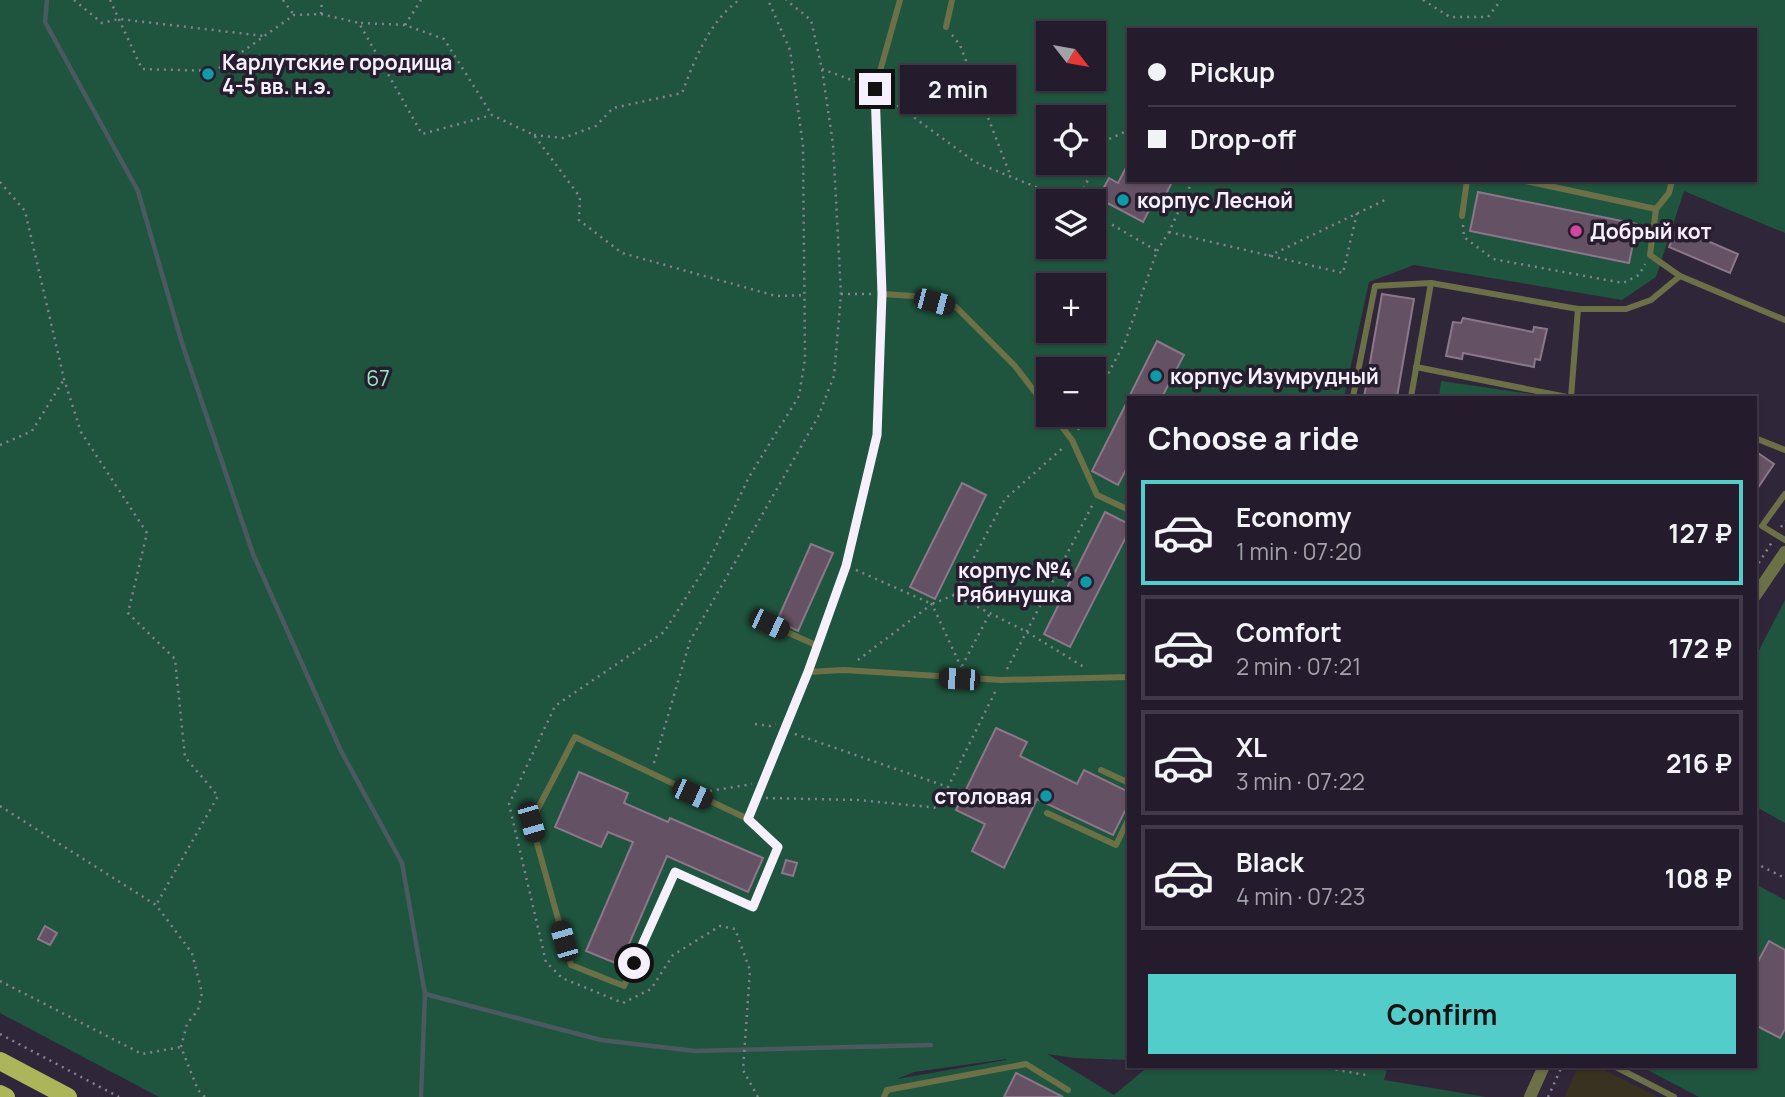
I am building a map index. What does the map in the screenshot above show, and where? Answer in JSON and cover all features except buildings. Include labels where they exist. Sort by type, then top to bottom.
[{"type":"main road","points":[[0,1061],[68,1097]]},
{"type":"main road","points":[[0,1094],[6,1097]]},
{"type":"street","points":[[1757,593],[1785,552]]},
{"type":"street","points":[[1530,1097],[1543,1068]]},
{"type":"lane","points":[[748,819],[808,672],[846,566],[877,435],[882,294],[875,89],[900,0]]},
{"type":"lane","points":[[946,27],[952,0]]},
{"type":"lane","points":[[1462,216],[1467,182]]},
{"type":"lane","points":[[1530,182],[1656,209]]},
{"type":"lane","points":[[1672,182],[1669,193],[1656,209],[1650,256],[1680,276],[1785,320]]},
{"type":"lane","points":[[1353,396],[1375,286],[1431,283],[1578,309],[1626,309],[1651,300],[1680,276]]},
{"type":"lane","points":[[1411,396],[1431,283]]},
{"type":"lane","points":[[882,294],[913,296],[956,307],[1015,366],[1036,393]]},
{"type":"lane","points":[[1569,396],[1578,309]]},
{"type":"lane","points":[[1416,367],[1564,396]]},
{"type":"lane","points":[[1062,427],[1072,440],[1097,495],[1127,509]]},
{"type":"lane","points":[[1757,439],[1785,450]]},
{"type":"lane","points":[[1785,494],[1762,526],[1785,540]]},
{"type":"lane","points":[[769,624],[818,646]]},
{"type":"lane","points":[[808,672],[844,670],[1001,680],[1127,677]]},
{"type":"lane","points":[[575,737],[692,794],[748,819],[778,847],[753,907],[675,872],[624,986],[571,965],[531,822],[575,737]]},
{"type":"lane","points":[[1101,770],[1127,782]]},
{"type":"lane","points":[[1047,813],[1116,845],[1127,822]]},
{"type":"lane","points":[[884,1097],[887,1090],[1026,1064],[1068,1090]]},
{"type":"lane","points":[[1618,1068],[1674,1097]]},
{"type":"path","points":[[74,0],[102,23],[119,19],[265,36]]},
{"type":"path","points":[[110,0],[142,69],[215,71],[294,15],[321,14],[359,23],[405,25],[444,39],[492,115],[534,135],[563,138],[596,126],[613,108],[682,93],[713,26],[739,0]]},
{"type":"path","points":[[283,0],[294,15]]},
{"type":"path","points":[[321,14],[322,0]]},
{"type":"path","points":[[405,25],[421,0]]},
{"type":"path","points":[[758,1097],[743,1070],[750,970],[734,929],[720,926],[673,955],[651,989],[623,1003],[562,978],[546,962],[509,804],[555,706],[664,632],[708,563],[749,477],[799,396],[805,359],[803,146],[790,50],[768,0]]},
{"type":"path","points":[[651,773],[690,641],[818,417],[834,376],[841,294],[833,144],[822,69],[811,20],[786,0]]},
{"type":"path","points":[[1423,0],[1450,17],[1488,18],[1502,0]]},
{"type":"path","points":[[359,23],[422,134],[492,115]]},
{"type":"path","points":[[946,27],[960,45],[1011,177]]},
{"type":"path","points":[[822,69],[875,89],[975,162],[1040,189]]},
{"type":"path","points":[[1083,189],[1109,139],[1127,131]]},
{"type":"path","points":[[534,135],[580,197],[579,220],[622,253],[776,296],[806,295]]},
{"type":"path","points":[[0,182],[25,211],[64,379],[81,432],[147,533],[128,613],[175,659],[185,757],[218,796],[156,905]]},
{"type":"path","points":[[1106,378],[1125,342],[1157,251],[1192,182]]},
{"type":"path","points":[[1269,256],[1385,200]]},
{"type":"path","points":[[1169,232],[1343,273],[1357,213]]},
{"type":"path","points":[[1462,216],[1464,237],[1493,259],[1506,262],[1623,283],[1639,275],[1650,256]]},
{"type":"path","points":[[1106,221],[1157,251]]},
{"type":"path","points":[[841,294],[882,294]]},
{"type":"path","points":[[0,446],[32,431],[64,379]]},
{"type":"path","points":[[844,670],[932,604],[954,595],[1004,499],[1072,440],[1079,427]]},
{"type":"path","points":[[756,798],[858,800],[939,808],[1001,680],[1097,495]]},
{"type":"path","points":[[1757,566],[1785,521]]},
{"type":"path","points":[[846,566],[932,604],[961,667],[990,613]]},
{"type":"path","points":[[954,595],[1027,632],[1102,678]]},
{"type":"path","points":[[755,724],[770,726],[789,719]]},
{"type":"path","points":[[784,730],[948,787]]},
{"type":"path","points":[[692,794],[762,782]]},
{"type":"path","points":[[0,806],[156,905],[192,953],[202,993],[198,1010],[187,1024],[181,1047],[198,1090],[205,1097]]},
{"type":"path","points":[[1757,864],[1785,878]]},
{"type":"path","points":[[0,981],[142,1054],[181,1047]]},
{"type":"path","points":[[0,1034],[119,1097]]},
{"type":"path","points":[[1326,1068],[1366,1075]]},
{"type":"path","points":[[1548,1097],[1561,1068]]},
{"type":"shaded area","points":[[1577,1068],[1600,1068],[1658,1097],[1565,1097]]},
{"type":"green space","name":"67","points":[[0,0],[1785,0],[1785,233],[1684,191],[1656,277],[1622,300],[1414,265],[1369,282],[1344,396],[1127,396],[1127,1060],[1047,1054],[1114,1095],[1147,1068],[1387,1068],[1384,1080],[1486,1097],[159,1097],[0,1013]],"holes":[[[1006,1060],[897,1079],[914,1072]]]},
{"type":"green space","points":[[1441,381],[1546,396],[1439,396]]},
{"type":"green space","points":[[1785,600],[1785,823],[1757,807],[1757,654]]},
{"type":"green space","points":[[1757,885],[1785,900],[1785,1097],[1699,1097],[1644,1068],[1757,1068]]},
{"type":"waterway","points":[[47,0],[45,22],[138,191],[182,343],[253,554],[341,751],[402,863],[425,994],[421,1097]]},
{"type":"waterway","points":[[425,994],[601,1040],[695,1051],[931,1045]]},
{"type":"place","name":"Карлутские городища 4-5 вв. н.э.","points":[[208,74]]},
{"type":"place","name":"корпус Лесной","points":[[1123,200]]},
{"type":"place","name":"Добрый кот","points":[[1576,231]]},
{"type":"place","name":"корпус Изумрудный","points":[[1156,376]]},
{"type":"place","name":"корпус №4 Рябинушка","points":[[1086,582]]},
{"type":"place","name":"столовая","points":[[1046,796]]},
{"type":"route","points":[[634,963],[675,872],[753,907],[778,847],[748,819],[808,672],[846,566],[877,435],[882,294],[875,89]]}]
